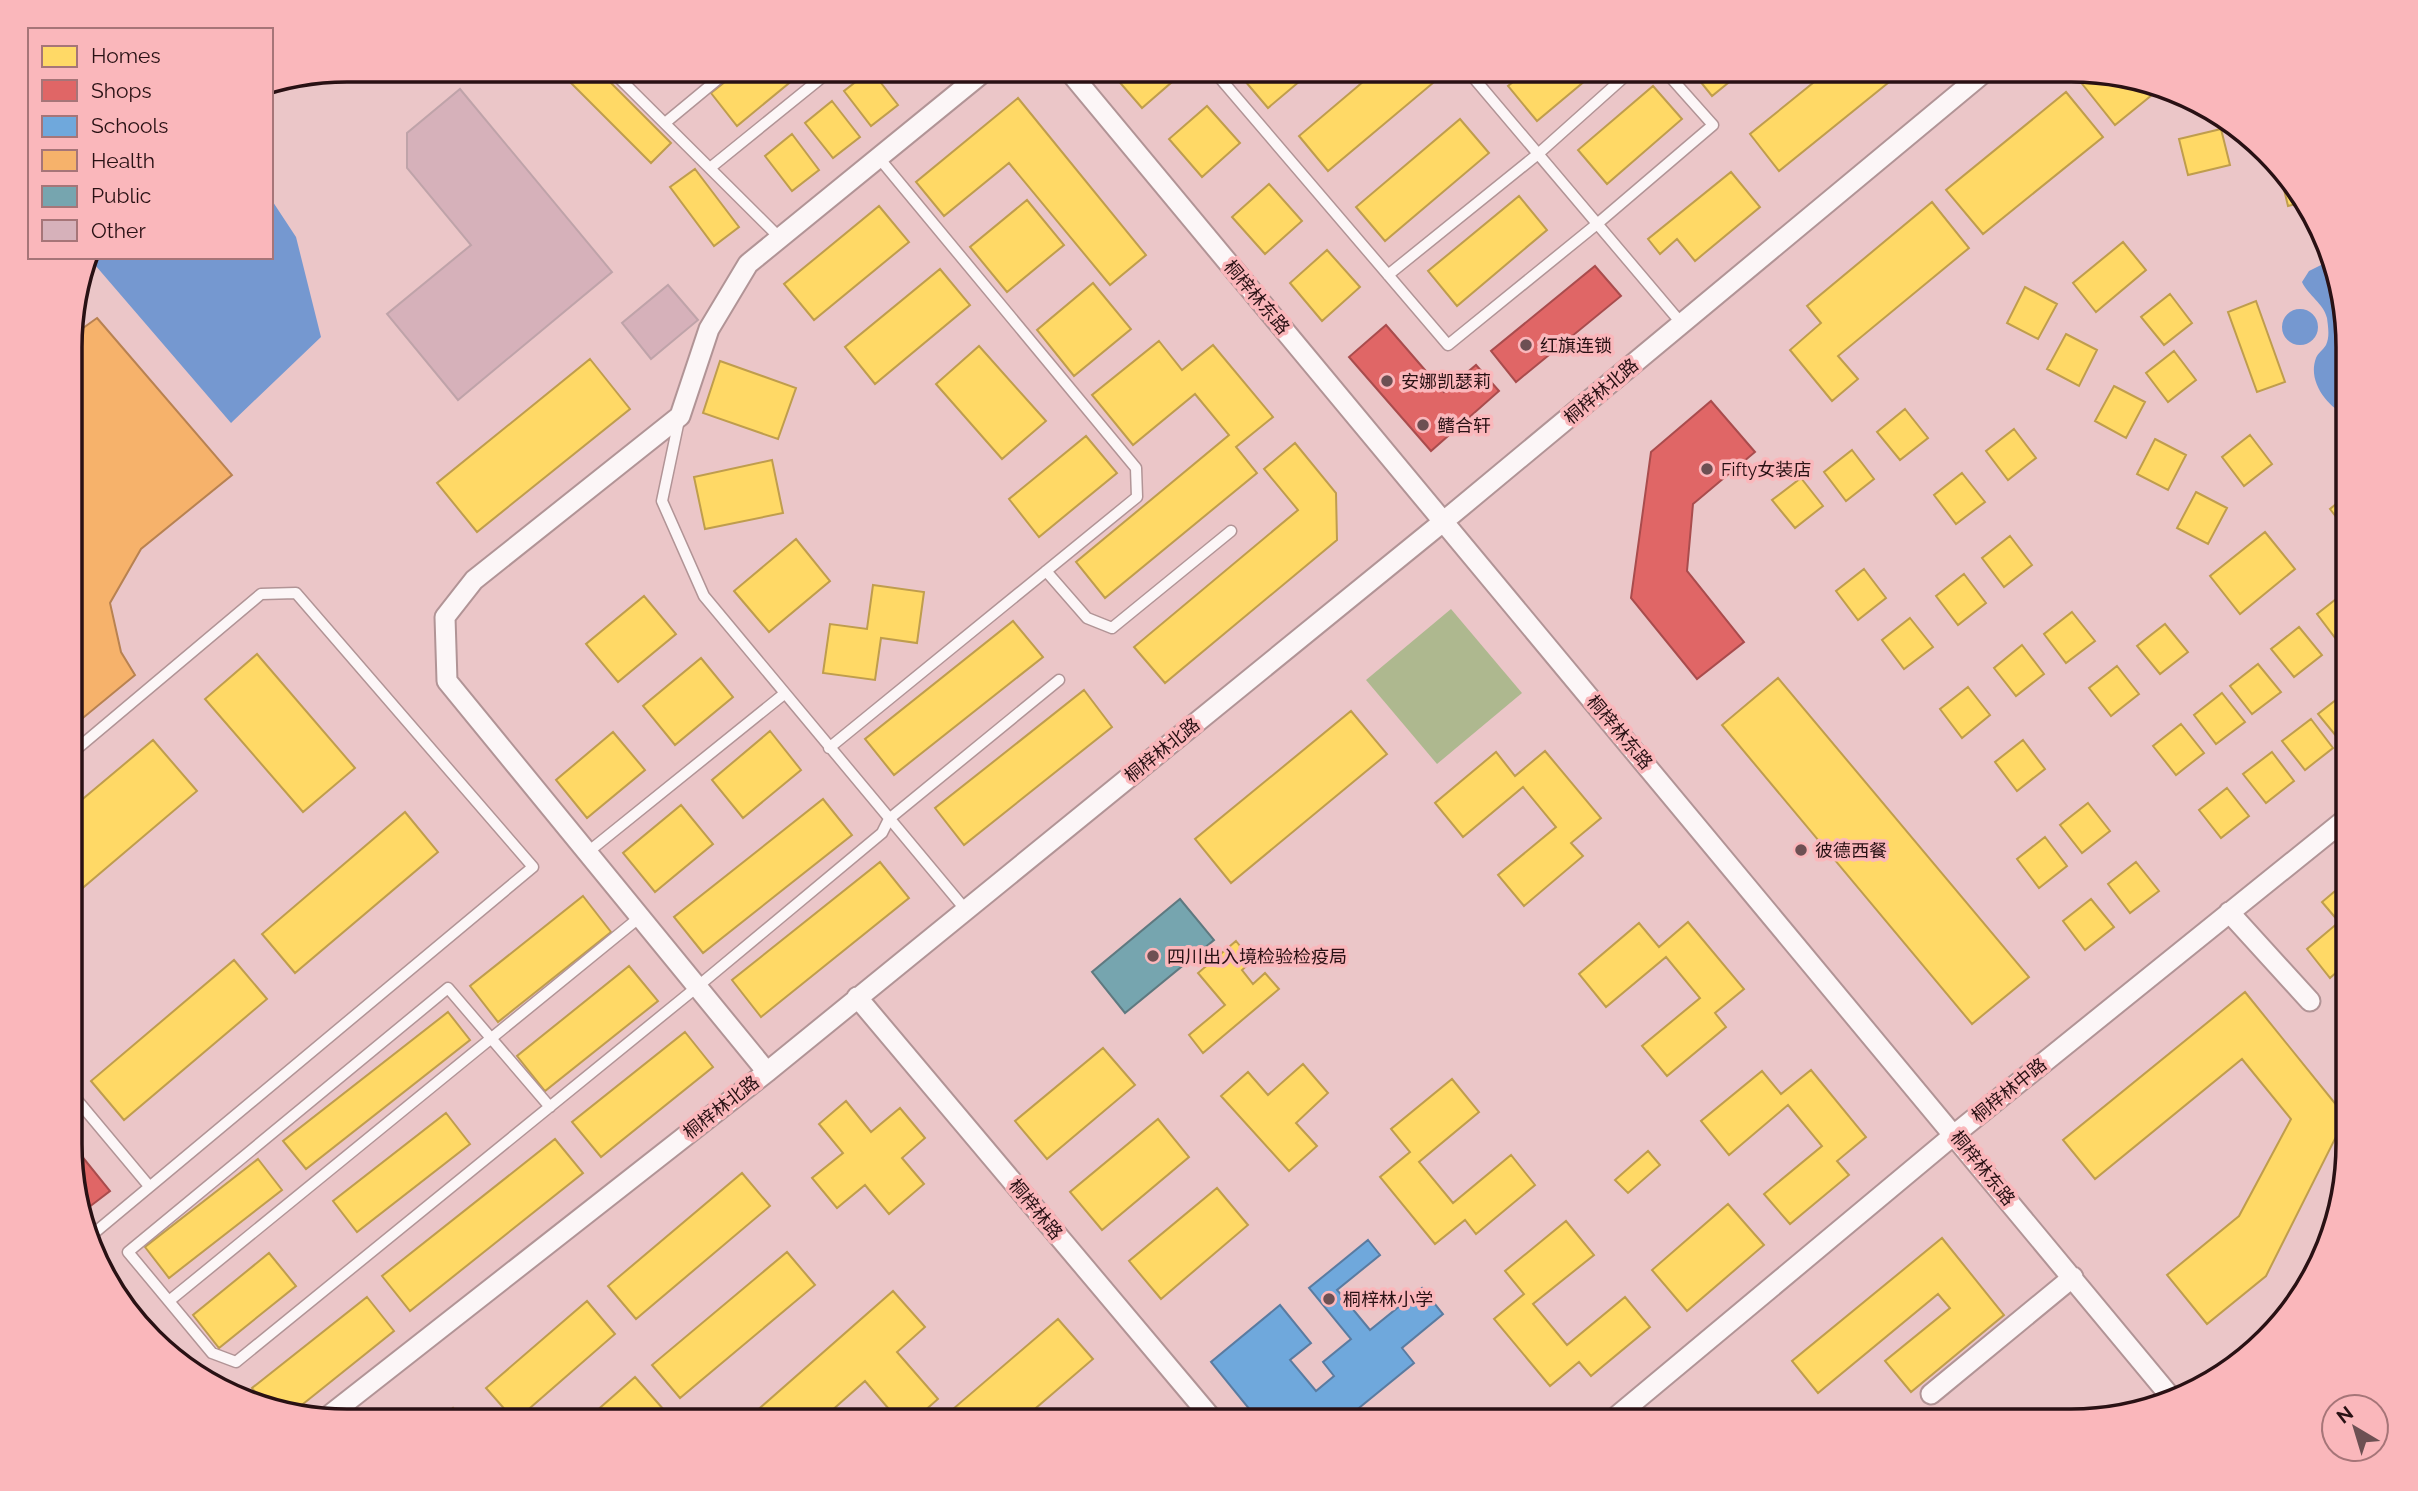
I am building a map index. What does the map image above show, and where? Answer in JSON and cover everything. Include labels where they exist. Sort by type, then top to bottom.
[{"type":"street","points":[[767,1072],[447,681],[445,617],[474,580],[680,416],[709,329],[748,264],[971,82]]},
{"type":"street","name":"桐梓林东路","points":[[1078,82],[2166,1391]]},
{"type":"street","name":"桐梓林北路","points":[[338,1408],[767,1072],[1444,521],[1973,82]]},
{"type":"street","name":"桐梓林中路","points":[[1625,1409],[1955,1134],[2336,827]]},
{"type":"street","points":[[2229,912],[2310,1002]]},
{"type":"street","name":"桐梓林路","points":[[857,997],[1204,1409]]},
{"type":"street","points":[[1931,1394],[2073,1278]]},
{"type":"lane","points":[[623,82],[780,238]]},
{"type":"lane","points":[[665,123],[715,82]]},
{"type":"lane","points":[[710,168],[816,82]]},
{"type":"lane","points":[[1223,82],[1448,345],[1597,224],[1713,124],[1675,82]]},
{"type":"lane","points":[[1477,82],[1682,324]]},
{"type":"lane","points":[[1388,275],[1538,154],[1619,82]]},
{"type":"lane","points":[[829,748],[1137,497],[1136,468],[879,158]]},
{"type":"lane","points":[[680,416],[662,502],[704,596],[965,909]]},
{"type":"lane","points":[[1046,571],[1087,618],[1112,628],[1231,531]]},
{"type":"lane","points":[[82,745],[261,594],[296,593],[533,867],[97,1231]]},
{"type":"lane","points":[[550,1107],[448,988],[128,1252],[212,1353],[236,1362],[550,1107],[697,987],[882,833],[889,819],[1059,680]]},
{"type":"lane","points":[[588,852],[784,694]]},
{"type":"lane","points":[[169,1301],[640,918]]},
{"type":"lane","points":[[82,1106],[149,1186]]},
{"type":"green space","points":[[1451,609],[1522,693],[1437,764],[1366,680]]},
{"type":"water","points":[[273,202],[296,237],[321,337],[231,423],[95,265],[97,259],[273,259]]},
{"type":"water","points":[[2323,264],[2331,296],[2336,348],[2336,409],[2321,393],[2314,376],[2316,358],[2326,345],[2328,332],[2323,308],[2302,282],[2309,271]]},
{"type":"water","points":[[2300,309],[2313,314],[2318,327],[2313,340],[2300,345],[2287,340],[2282,327],[2287,314]]},
{"type":"building: Homes","points":[[570,82],[610,82],[671,143],[651,163]]},
{"type":"building: Homes","points":[[725,82],[790,82],[737,126],[711,93]]},
{"type":"building: Homes","points":[[856,82],[880,82],[898,105],[871,126],[844,91]]},
{"type":"building: Homes","points":[[1119,82],[1172,82],[1142,108]]},
{"type":"building: Homes","points":[[1246,82],[1299,82],[1268,108]]},
{"type":"building: Homes","points":[[1363,82],[1433,83],[1328,171],[1299,136]]},
{"type":"building: Homes","points":[[1513,82],[1584,82],[1537,121],[1508,86]]},
{"type":"building: Homes","points":[[1701,82],[1729,82],[1712,96]]},
{"type":"building: Homes","points":[[1814,82],[1889,82],[1779,171],[1750,134]]},
{"type":"building: Homes","points":[[2081,83],[2122,87],[2152,95],[2115,125]]},
{"type":"building: Homes","points":[[1653,86],[1682,119],[1607,184],[1578,150]]},
{"type":"building: Homes","points":[[2066,92],[2103,137],[1983,234],[1946,190]]},
{"type":"building: Homes","points":[[1018,98],[1146,255],[1110,285],[1009,163],[944,216],[916,182]]},
{"type":"building: Homes","points":[[832,101],[860,137],[833,158],[805,123]]},
{"type":"building: Homes","points":[[1207,106],[1240,143],[1202,177],[1169,139]]},
{"type":"building: Homes","points":[[1460,119],[1489,153],[1385,241],[1356,207]]},
{"type":"building: Homes","points":[[2221,129],[2230,165],[2188,175],[2179,139]]},
{"type":"building: Homes","points":[[792,134],[819,170],[792,191],[765,156]]},
{"type":"building: Homes","points":[[695,169],[739,227],[714,246],[670,187]]},
{"type":"building: Homes","points":[[1731,172],[1760,207],[1695,261],[1677,239],[1660,254],[1648,239]]},
{"type":"building: Homes","points":[[1269,184],[1302,221],[1265,254],[1232,217]]},
{"type":"building: Homes","points":[[2284,191],[2294,205],[2288,206]]},
{"type":"building: Homes","points":[[1519,196],[1547,230],[1457,306],[1428,271]]},
{"type":"building: Homes","points":[[1027,200],[1064,245],[1007,292],[970,247]]},
{"type":"building: Homes","points":[[1932,202],[1969,248],[1838,356],[1858,379],[1832,401],[1790,350],[1821,323],[1807,306]]},
{"type":"building: Homes","points":[[879,206],[909,242],[814,320],[784,284]]},
{"type":"building: Homes","points":[[2123,242],[2146,270],[2096,312],[2073,283]]},
{"type":"building: Homes","points":[[1327,250],[1360,287],[1322,321],[1290,283]]},
{"type":"building: Homes","points":[[940,269],[970,305],[875,384],[845,347]]},
{"type":"building: Homes","points":[[1093,283],[1131,329],[1074,376],[1037,330]]},
{"type":"building: Homes","points":[[2025,287],[2057,304],[2038,339],[2007,323]]},
{"type":"building: Homes","points":[[2170,294],[2192,323],[2164,345],[2141,317]]},
{"type":"building: Homes","points":[[2256,301],[2285,382],[2257,392],[2228,312]]},
{"type":"building: Homes","points":[[2066,334],[2097,350],[2079,386],[2047,369]]},
{"type":"building: Homes","points":[[1159,341],[1182,370],[1213,345],[1273,417],[1236,447],[1257,473],[1105,598],[1076,562],[1229,435],[1195,394],[1133,445],[1092,395]]},
{"type":"building: Homes","points":[[979,346],[1046,421],[1002,459],[936,384]]},
{"type":"building: Homes","points":[[2174,351],[2196,380],[2168,402],[2146,373]]},
{"type":"building: Homes","points":[[590,359],[630,409],[477,532],[437,483]]},
{"type":"building: Homes","points":[[720,361],[796,388],[778,439],[703,413]]},
{"type":"building: Homes","points":[[2114,386],[2145,402],[2126,438],[2095,421]]},
{"type":"building: Homes","points":[[1905,409],[1928,438],[1900,460],[1877,432]]},
{"type":"building: Homes","points":[[2014,429],[2036,458],[2008,480],[1986,451]]},
{"type":"building: Homes","points":[[2250,435],[2272,464],[2244,486],[2222,457]]},
{"type":"building: Homes","points":[[1086,436],[1117,473],[1039,537],[1009,499]]},
{"type":"building: Homes","points":[[2155,439],[2186,455],[2168,490],[2137,474]]},
{"type":"building: Homes","points":[[1295,443],[1336,493],[1337,540],[1165,683],[1134,647],[1298,510],[1264,469]]},
{"type":"building: Homes","points":[[1852,450],[1874,479],[1846,501],[1824,472]]},
{"type":"building: Homes","points":[[772,460],[783,513],[705,529],[694,477]]},
{"type":"building: Homes","points":[[1962,473],[1985,502],[1956,524],[1934,495]]},
{"type":"building: Homes","points":[[1801,478],[1823,506],[1795,528],[1772,500]]},
{"type":"building: Homes","points":[[2196,492],[2227,508],[2208,544],[2177,528]]},
{"type":"building: Homes","points":[[2336,504],[2336,517],[2330,509]]},
{"type":"building: Homes","points":[[2265,532],[2295,569],[2240,614],[2210,576]]},
{"type":"building: Homes","points":[[2010,536],[2032,565],[2004,587],[1982,558]]},
{"type":"building: Homes","points":[[796,539],[830,581],[769,632],[734,591]]},
{"type":"building: Homes","points":[[1864,569],[1886,598],[1858,620],[1836,591]]},
{"type":"building: Homes","points":[[1964,574],[1986,603],[1958,625],[1936,596]]},
{"type":"building: Homes","points":[[873,585],[924,592],[917,643],[881,638],[875,680],[823,673],[830,624],[867,629]]},
{"type":"building: Homes","points":[[644,596],[676,634],[618,682],[586,644]]},
{"type":"building: Homes","points":[[2336,599],[2336,639],[2317,614]]},
{"type":"building: Homes","points":[[2072,612],[2095,641],[2066,663],[2044,634]]},
{"type":"building: Homes","points":[[1910,618],[1933,647],[1904,669],[1882,640]]},
{"type":"building: Homes","points":[[1013,621],[1043,657],[894,775],[865,739]]},
{"type":"building: Homes","points":[[2165,624],[2188,652],[2160,674],[2137,646]]},
{"type":"building: Homes","points":[[2299,627],[2322,655],[2294,677],[2271,649]]},
{"type":"building: Homes","points":[[2022,645],[2044,674],[2016,696],[1994,668]]},
{"type":"building: Homes","points":[[257,654],[355,768],[303,812],[205,699]]},
{"type":"building: Homes","points":[[701,658],[733,697],[675,745],[643,706]]},
{"type":"building: Homes","points":[[2258,664],[2281,692],[2252,714],[2230,686]]},
{"type":"building: Homes","points":[[2117,666],[2139,694],[2111,716],[2089,688]]},
{"type":"building: Homes","points":[[1778,678],[2029,977],[1972,1024],[1722,725]]},
{"type":"building: Homes","points":[[1968,687],[1990,715],[1962,738],[1940,709]]},
{"type":"building: Homes","points":[[1084,690],[1112,727],[964,845],[935,808]]},
{"type":"building: Homes","points":[[2222,693],[2245,722],[2216,744],[2194,715]]},
{"type":"building: Homes","points":[[2336,700],[2336,736],[2318,714]]},
{"type":"building: Homes","points":[[1351,711],[1387,754],[1231,883],[1195,839]]},
{"type":"building: Homes","points":[[2311,719],[2333,748],[2305,770],[2282,741]]},
{"type":"building: Homes","points":[[2181,724],[2204,753],[2176,775],[2153,746]]},
{"type":"building: Homes","points":[[770,731],[801,770],[743,818],[712,780]]},
{"type":"building: Homes","points":[[613,732],[645,770],[587,818],[556,780]]},
{"type":"building: Homes","points":[[153,740],[197,791],[82,889],[82,800]]},
{"type":"building: Homes","points":[[2023,740],[2045,769],[2017,791],[1995,762]]},
{"type":"building: Homes","points":[[1545,751],[1601,818],[1571,843],[1583,856],[1524,906],[1498,875],[1556,827],[1523,787],[1463,837],[1435,803],[1496,752],[1515,776]]},
{"type":"building: Homes","points":[[2272,752],[2294,781],[2266,803],[2243,774]]},
{"type":"building: Homes","points":[[2227,788],[2249,816],[2221,838],[2199,810]]},
{"type":"building: Homes","points":[[823,799],[852,835],[703,953],[674,917]]},
{"type":"building: Homes","points":[[2088,803],[2110,831],[2082,853],[2060,825]]},
{"type":"building: Homes","points":[[681,805],[713,844],[655,892],[623,853]]},
{"type":"building: Homes","points":[[405,812],[438,852],[295,973],[262,934]]},
{"type":"building: Homes","points":[[2045,837],[2067,866],[2039,888],[2017,859]]},
{"type":"building: Homes","points":[[880,862],[909,898],[761,1017],[732,980]]},
{"type":"building: Homes","points":[[2136,862],[2159,891],[2130,913],[2108,884]]},
{"type":"building: Homes","points":[[2336,890],[2336,918],[2322,902]]},
{"type":"building: Homes","points":[[583,896],[611,932],[498,1022],[470,986]]},
{"type":"building: Homes","points":[[2091,899],[2114,927],[2085,950],[2063,921]]},
{"type":"building: Homes","points":[[1688,922],[1744,989],[1715,1013],[1726,1027],[1667,1076],[1642,1046],[1700,998],[1666,957],[1606,1007],[1579,974],[1639,923],[1659,947]]},
{"type":"building: Homes","points":[[2336,925],[2336,973],[2330,978],[2307,949]]},
{"type":"building: Homes","points":[[1236,941],[1252,961],[1242,970],[1253,984],[1265,973],[1279,989],[1203,1053],[1189,1035],[1225,1005],[1198,973]]},
{"type":"building: Homes","points":[[234,960],[267,999],[124,1120],[91,1081]]},
{"type":"building: Homes","points":[[629,966],[658,1001],[545,1091],[517,1056]]},
{"type":"building: Homes","points":[[2245,992],[2336,1105],[2336,1137],[2266,1276],[2207,1324],[2167,1275],[2239,1216],[2291,1119],[2242,1059],[2095,1179],[2063,1140]]},
{"type":"building: Homes","points":[[448,1012],[470,1040],[306,1169],[283,1141]]},
{"type":"building: Homes","points":[[685,1032],[713,1067],[601,1157],[572,1122]]},
{"type":"building: Homes","points":[[1103,1048],[1135,1085],[1047,1159],[1015,1121]]},
{"type":"building: Homes","points":[[1303,1064],[1328,1093],[1296,1123],[1317,1146],[1289,1171],[1221,1096],[1248,1072],[1268,1095]]},
{"type":"building: Homes","points":[[1811,1070],[1866,1137],[1837,1161],[1849,1175],[1790,1224],[1764,1194],[1822,1146],[1788,1105],[1729,1155],[1701,1121],[1762,1071],[1781,1094]]},
{"type":"building: Homes","points":[[1452,1079],[1479,1112],[1419,1162],[1453,1203],[1511,1155],[1535,1185],[1476,1234],[1465,1220],[1435,1244],[1380,1177],[1410,1152],[1391,1129]]},
{"type":"building: Homes","points":[[846,1101],[871,1132],[900,1108],[925,1138],[902,1158],[924,1184],[889,1214],[865,1185],[837,1208],[812,1178],[843,1153],[819,1124]]},
{"type":"building: Homes","points":[[446,1113],[470,1144],[357,1232],[333,1201]]},
{"type":"building: Homes","points":[[1158,1119],[1189,1157],[1102,1230],[1070,1192]]},
{"type":"building: Homes","points":[[555,1139],[583,1173],[410,1311],[382,1276]]},
{"type":"building: Homes","points":[[1648,1151],[1660,1165],[1628,1193],[1615,1180]]},
{"type":"building: Homes","points":[[258,1159],[282,1190],[169,1278],[145,1247]]},
{"type":"building: Homes","points":[[742,1173],[770,1206],[636,1319],[608,1286]]},
{"type":"building: Homes","points":[[1217,1188],[1248,1225],[1161,1299],[1129,1261]]},
{"type":"building: Homes","points":[[1728,1204],[1764,1245],[1687,1311],[1652,1270]]},
{"type":"building: Homes","points":[[1566,1221],[1594,1255],[1533,1304],[1567,1345],[1625,1297],[1650,1327],[1591,1376],[1579,1362],[1550,1386],[1494,1319],[1524,1294],[1505,1271]]},
{"type":"building: Homes","points":[[1942,1238],[2004,1315],[1911,1392],[1885,1361],[1950,1308],[1938,1294],[1818,1393],[1792,1361]]},
{"type":"building: Homes","points":[[787,1252],[815,1285],[680,1398],[652,1365]]},
{"type":"building: Homes","points":[[269,1253],[296,1286],[219,1348],[193,1315]]},
{"type":"building: Homes","points":[[893,1291],[925,1327],[897,1352],[938,1399],[927,1409],[889,1409],[865,1381],[834,1409],[759,1409]]},
{"type":"building: Homes","points":[[367,1297],[394,1331],[302,1405],[262,1395],[252,1388]]},
{"type":"building: Homes","points":[[587,1301],[615,1334],[529,1409],[504,1409],[486,1388]]},
{"type":"building: Homes","points":[[1058,1319],[1093,1359],[1035,1409],[953,1409]]},
{"type":"building: Homes","points":[[635,1377],[663,1409],[599,1409]]},
{"type":"building: Shops","points":[[1595,266],[1621,296],[1516,382],[1491,351]]},
{"type":"building: Shops","points":[[1386,325],[1444,392],[1476,365],[1499,391],[1431,451],[1349,357]]},
{"type":"building: Shops","points":[[1711,401],[1755,452],[1693,504],[1687,571],[1744,642],[1697,679],[1631,598],[1651,452]]},
{"type":"building: Shops","points":[[83,1157],[110,1191],[90,1207]]},
{"type":"building: Schools","points":[[1368,1240],[1380,1255],[1337,1290],[1370,1330],[1422,1288],[1443,1314],[1402,1348],[1414,1363],[1358,1409],[1249,1409],[1211,1362],[1280,1305],[1311,1343],[1290,1360],[1316,1391],[1334,1376],[1323,1362],[1351,1339],[1309,1288]]},
{"type":"building: Health","points":[[97,318],[232,475],[141,549],[110,603],[121,652],[135,675],[82,719],[82,348],[83,328]]},
{"type":"building: Public","name":"四川出入境检验检疫局","points":[[1180,899],[1214,940],[1125,1013],[1092,972]]},
{"type":"building: Other","points":[[460,89],[612,272],[458,400],[387,314],[471,245],[407,168],[407,133]]},
{"type":"building: Other","points":[[668,285],[698,320],[651,359],[622,323]]},
{"type":"place","name":"红旗连锁","points":[[1526,345]]},
{"type":"place","name":"安娜凯瑟莉","points":[[1387,381]]},
{"type":"place","name":"鳍合轩","points":[[1423,425]]},
{"type":"place","name":"Fifty女装店","points":[[1707,469]]},
{"type":"place","name":"彼德西餐","points":[[1801,850]]},
{"type":"place","name":"四川出入境检验检疫局","points":[[1153,956]]},
{"type":"place","name":"桐梓林小学","points":[[1329,1299]]}]
